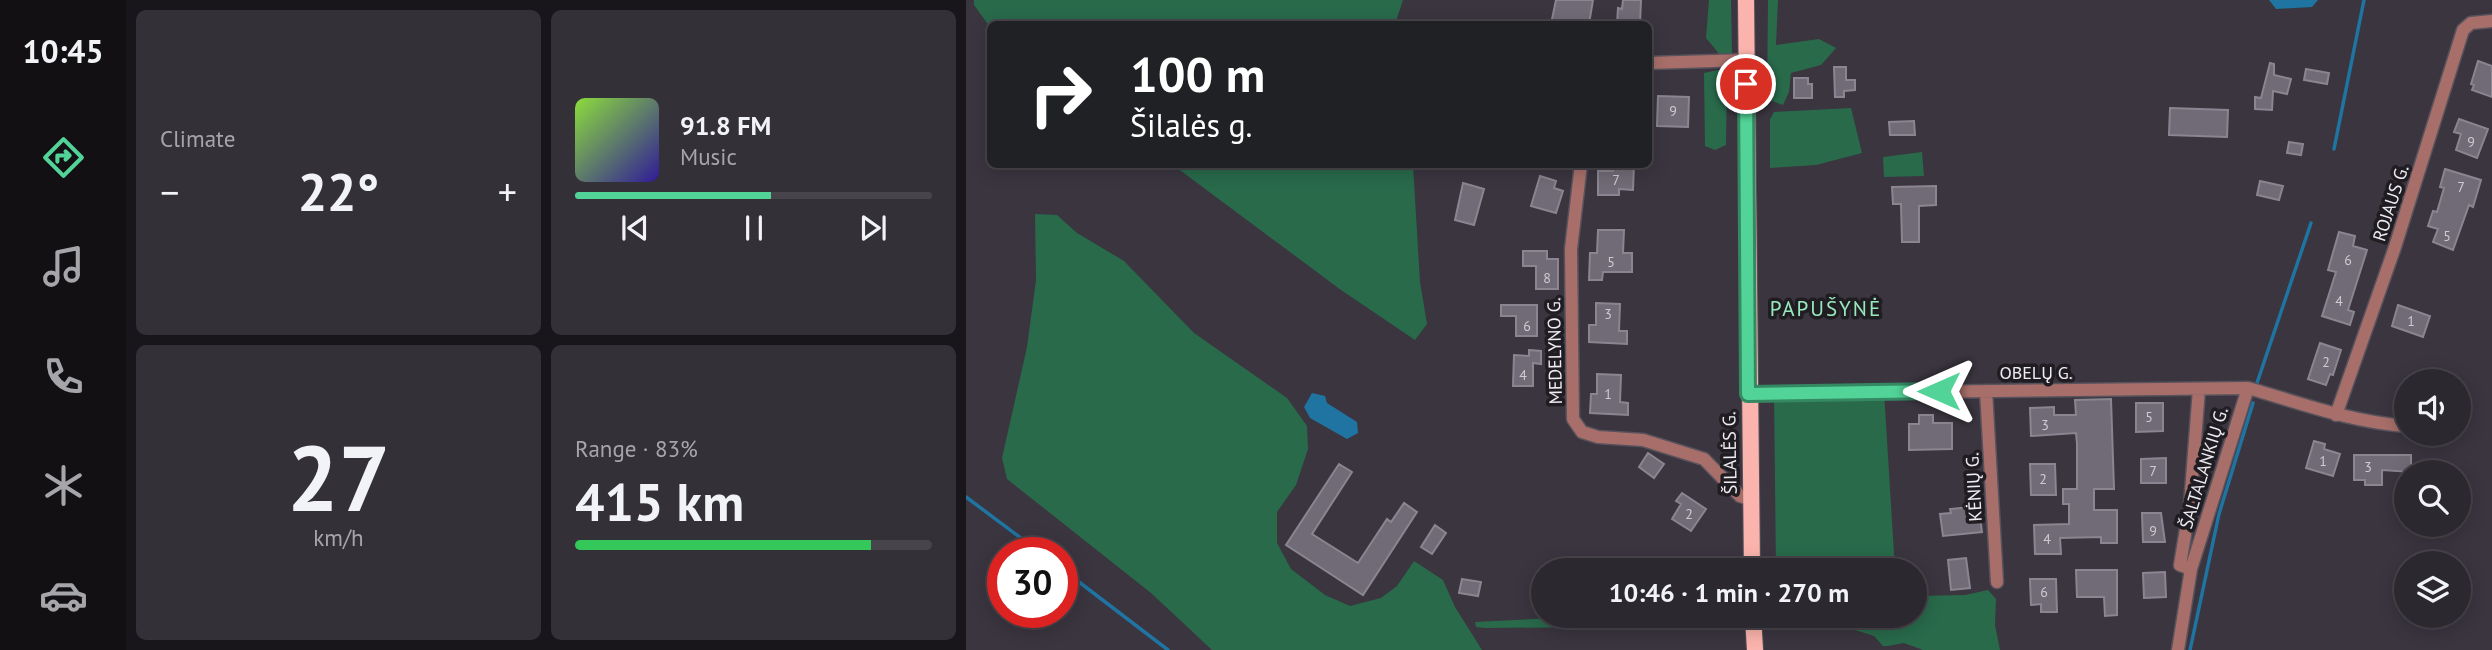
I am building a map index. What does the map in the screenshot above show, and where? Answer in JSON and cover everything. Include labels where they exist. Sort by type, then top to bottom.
[{"type":"main road","name":"ŠILALĖS G.","points":[[1746,0],[1751,558]]},
{"type":"main road","points":[[1754,628],[1755,650]]},
{"type":"street","name":"ROJAUS G.","points":[[2336,415],[2395,247],[2463,30],[2471,23],[2492,21]]},
{"type":"street","points":[[1652,63],[1746,60]]},
{"type":"street","name":"MEDELYNO G.","points":[[1581,168],[1571,249],[1573,419],[1582,432],[1598,437],[1643,440],[1704,458],[1740,496],[1749,499]]},
{"type":"street","points":[[2248,388],[2336,415],[2394,425]]},
{"type":"street","name":"OBELŲ G.","points":[[1748,394],[2248,388]]},
{"type":"street","name":"ŠALTALANKIŲ G.","points":[[2178,650],[2191,569],[2248,388]]},
{"type":"street","points":[[2191,569],[2180,565],[2189,516],[2199,389]]},
{"type":"street","name":"KĖNIŲ G.","points":[[1986,391],[1997,582]]},
{"type":"green space","points":[[974,0],[1403,0],[1396,21],[987,23],[974,5]]},
{"type":"green space","points":[[1709,0],[1731,0],[1732,53],[1720,55],[1706,38]]},
{"type":"green space","points":[[1768,0],[1778,0],[1776,45],[1819,39],[1836,48],[1821,65],[1791,73],[1789,92],[1783,105],[1767,99]]},
{"type":"green space","points":[[1723,69],[1727,72],[1726,145],[1715,150],[1705,146],[1704,73]]},
{"type":"green space","points":[[1851,108],[1862,153],[1816,165],[1770,168],[1770,119],[1774,112]]},
{"type":"green space","points":[[1922,152],[1924,176],[1884,177],[1883,157]]},
{"type":"green space","points":[[1177,168],[1413,168],[1420,282],[1427,324],[1415,340],[1341,290]]},
{"type":"green space","points":[[1035,214],[1057,215],[1077,233],[1124,261],[1194,333],[1287,398],[1307,426],[1308,449],[1296,485],[1277,512],[1277,543],[1291,569],[1325,595],[1350,606],[1381,598],[1397,586],[1414,561],[1443,580],[1455,607],[1482,650],[1212,650],[1151,593],[1007,479],[1002,458],[1027,347],[1036,280]]},
{"type":"green space","points":[[1884,391],[1894,558],[1776,558],[1774,393]]},
{"type":"green space","points":[[1988,590],[1996,599],[1995,625],[2000,650],[1923,650],[1904,643],[1883,646],[1874,636],[1843,628],[1927,628],[1927,596],[1965,595]]},
{"type":"green space","points":[[1531,619],[1531,628],[1485,628],[1476,627],[1475,622]]},
{"type":"water","points":[[2269,0],[2318,0],[2312,7],[2276,9]]},
{"type":"water","points":[[1312,393],[1325,396],[1327,403],[1357,422],[1358,433],[1347,439],[1310,418],[1304,407]]},
{"type":"building","points":[[1556,0],[1593,0],[1590,21],[1552,21]]},
{"type":"building","points":[[1623,0],[1641,0],[1640,21],[1617,21],[1618,8],[1622,9]]},
{"type":"building","points":[[2478,61],[2492,66],[2492,97],[2472,90],[2474,85],[2471,84]]},
{"type":"building","points":[[2270,63],[2274,64],[2274,75],[2291,79],[2287,94],[2273,91],[2272,110],[2255,109],[2255,97],[2261,98]]},
{"type":"building","points":[[1834,67],[1846,67],[1846,80],[1855,80],[1855,90],[1844,91],[1844,97],[1835,97]]},
{"type":"building","points":[[2306,69],[2329,73],[2327,84],[2304,80]]},
{"type":"building","points":[[1794,78],[1808,78],[1808,84],[1812,84],[1812,98],[1794,98]]},
{"type":"building","points":[[1658,96],[1689,97],[1688,127],[1657,126]]},
{"type":"building","points":[[2170,108],[2228,110],[2227,137],[2169,135]]},
{"type":"building","points":[[2459,119],[2488,129],[2477,158],[2456,150],[2461,134],[2454,132]]},
{"type":"building","points":[[1914,121],[1915,135],[1890,135],[1889,122]]},
{"type":"building","points":[[2289,142],[2303,144],[2301,155],[2287,153]]},
{"type":"building","points":[[1613,168],[1634,168],[1633,190],[1619,189],[1619,195],[1598,195],[1598,171],[1613,171]]},
{"type":"building","points":[[2445,169],[2481,180],[2473,207],[2469,205],[2453,250],[2433,242],[2438,229],[2428,226],[2433,211],[2437,212],[2444,188],[2440,187]]},
{"type":"building","points":[[1540,176],[1556,181],[1554,188],[1563,191],[1556,213],[1531,206]]},
{"type":"building","points":[[2260,181],[2283,186],[2279,200],[2257,195]]},
{"type":"building","points":[[1463,183],[1484,189],[1474,225],[1455,220]]},
{"type":"building","points":[[1936,186],[1936,205],[1919,206],[1919,242],[1902,242],[1901,204],[1893,204],[1892,187]]},
{"type":"building","points":[[1598,230],[1624,230],[1623,253],[1632,253],[1632,272],[1603,272],[1602,280],[1589,280],[1590,253],[1597,253]]},
{"type":"building","points":[[2339,232],[2355,236],[2353,246],[2367,250],[2348,310],[2354,312],[2350,325],[2322,316],[2336,272],[2328,270]]},
{"type":"building","points":[[1523,251],[1547,251],[1547,259],[1558,259],[1558,289],[1536,289],[1536,266],[1523,266]]},
{"type":"building","points":[[1596,303],[1620,304],[1619,331],[1627,331],[1627,344],[1589,342],[1589,325],[1596,325]]},
{"type":"building","points":[[1501,305],[1537,305],[1537,336],[1516,336],[1516,316],[1501,316]]},
{"type":"building","points":[[2398,305],[2430,316],[2423,337],[2392,326]]},
{"type":"building","points":[[2320,343],[2341,350],[2333,375],[2330,374],[2326,385],[2308,379]]},
{"type":"building","points":[[1529,350],[1541,351],[1541,364],[1533,363],[1533,386],[1513,386],[1514,355],[1529,356]]},
{"type":"building","points":[[1597,374],[1621,375],[1620,402],[1628,403],[1628,415],[1590,413],[1591,394],[1597,394]]},
{"type":"building","points":[[2111,399],[2114,489],[2094,489],[2094,510],[2117,510],[2117,543],[2101,543],[2101,537],[2060,538],[2061,554],[2035,554],[2034,525],[2069,524],[2069,504],[2063,504],[2063,489],[2077,489],[2077,444],[2076,433],[2031,436],[2030,408],[2054,407],[2054,415],[2076,415],[2075,400]]},
{"type":"building","points":[[2136,403],[2163,403],[2163,431],[2136,432]]},
{"type":"building","points":[[1919,415],[1933,415],[1933,423],[1952,423],[1952,449],[1909,450],[1909,424],[1919,424]]},
{"type":"building","points":[[2314,441],[2325,444],[2324,449],[2340,454],[2333,476],[2306,468]]},
{"type":"building","points":[[1648,453],[1664,464],[1654,478],[1639,467]]},
{"type":"building","points":[[2354,455],[2411,455],[2411,460],[2394,460],[2394,471],[2382,470],[2382,485],[2365,485],[2365,480],[2354,480]]},
{"type":"building","points":[[2166,458],[2166,483],[2141,483],[2141,459]]},
{"type":"building","points":[[1339,464],[1352,472],[1312,534],[1358,563],[1387,519],[1391,522],[1404,503],[1417,512],[1363,595],[1286,545]]},
{"type":"building","points":[[2030,464],[2055,464],[2056,495],[2031,495]]},
{"type":"building","points":[[1682,493],[1706,509],[1691,531],[1672,519],[1681,504],[1676,501]]},
{"type":"building","points":[[1969,507],[1969,512],[1979,510],[1982,532],[1943,536],[1940,514],[1951,513],[1950,509]]},
{"type":"building","points":[[2142,513],[2161,513],[2165,542],[2143,542]]},
{"type":"building","points":[[1435,525],[1446,533],[1432,554],[1421,547]]},
{"type":"building","points":[[1966,558],[1970,588],[1951,590],[1948,560]]},
{"type":"building","points":[[2076,570],[2117,570],[2117,615],[2105,616],[2104,597],[2077,597]]},
{"type":"building","points":[[2165,572],[2166,597],[2144,598],[2143,573]]},
{"type":"building","points":[[1462,579],[1481,582],[1478,596],[1459,593]]},
{"type":"building","points":[[2030,579],[2056,579],[2057,612],[2041,612],[2041,604],[2031,605]]},
{"type":"waterway","points":[[2334,149],[2364,0]]},
{"type":"waterway","points":[[2257,383],[2311,223]]},
{"type":"waterway","points":[[2190,650],[2219,514],[2253,403]]},
{"type":"waterway","points":[[966,497],[1020,537]]},
{"type":"waterway","points":[[1078,581],[1168,650]]},
{"type":"district","name":"PAPUŠYNĖ","points":[[1826,309]]},
{"type":"route","points":[[1746,84],[1748,394],[1939,391]]}]
